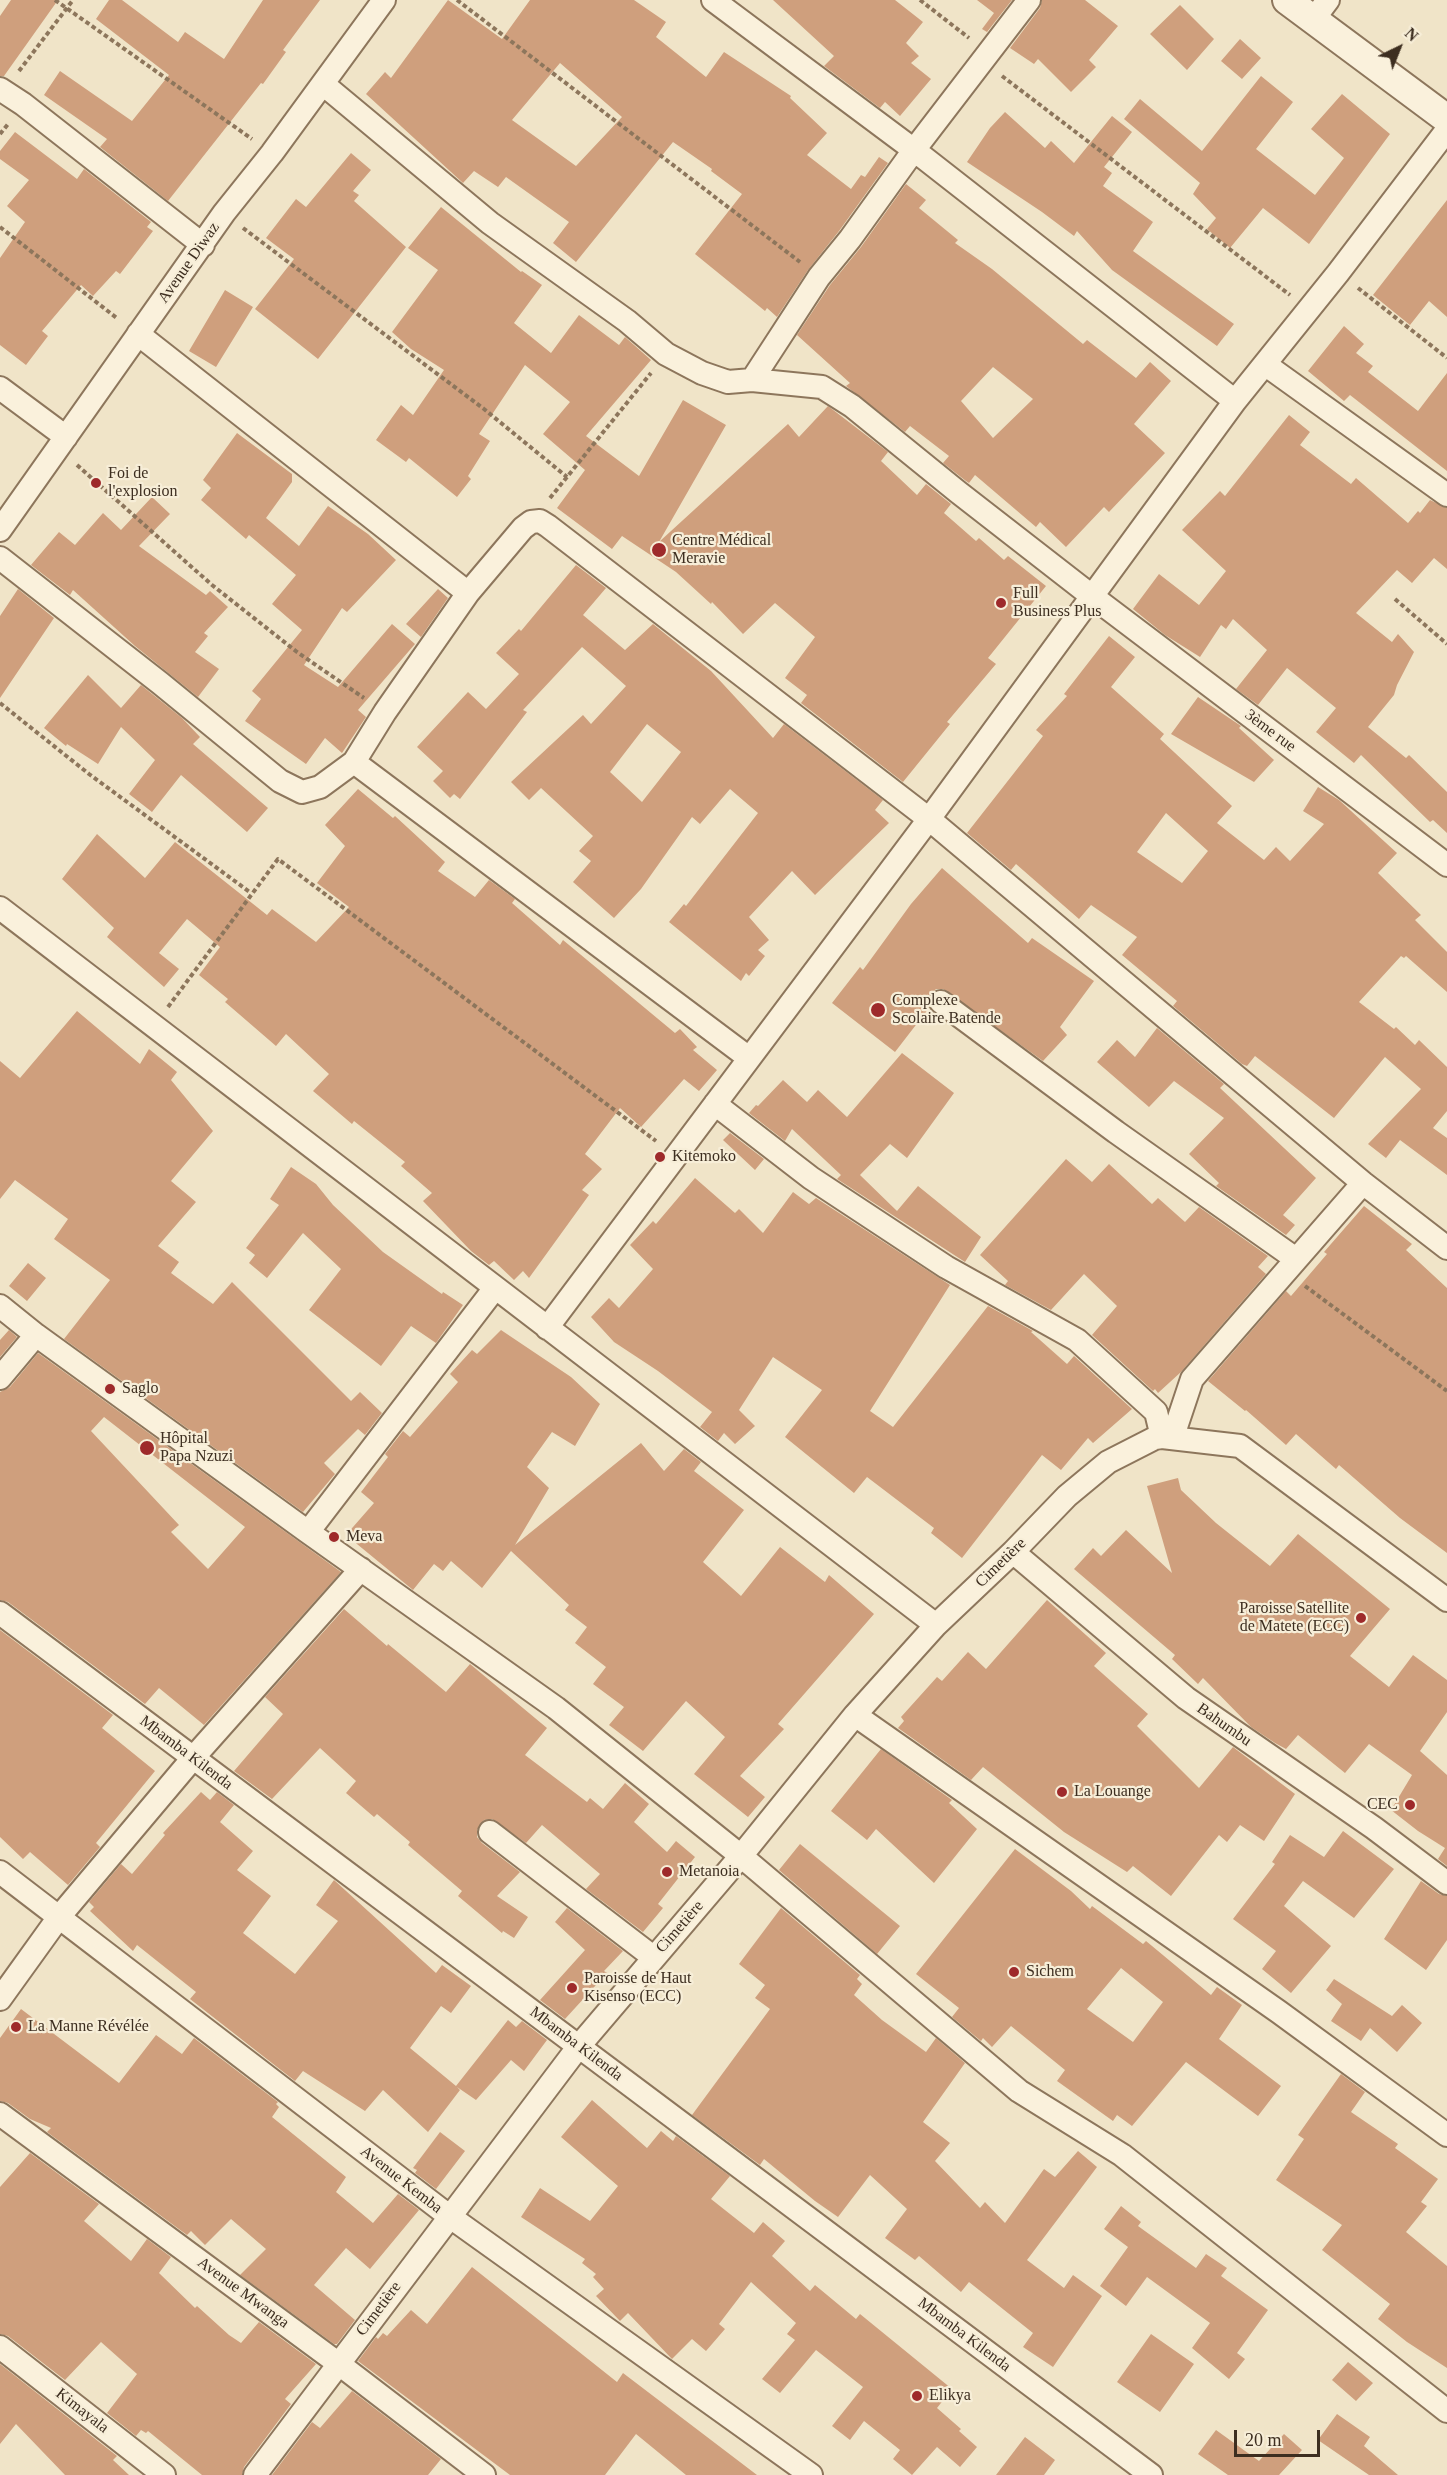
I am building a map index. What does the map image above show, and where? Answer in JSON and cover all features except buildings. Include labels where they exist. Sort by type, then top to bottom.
[{"type":"street","points":[[713,0],[914,150],[1235,401]]},
{"type":"street","points":[[752,380],[819,277],[1029,0]]},
{"type":"street","points":[[1287,0],[1321,10],[1447,120]]},
{"type":"street","name":"Avenue Diwaz","points":[[0,530],[224,213],[323,84],[377,3]]},
{"type":"street","name":"3ème rue","points":[[323,84],[490,223],[627,321],[666,354],[702,373],[728,382],[752,380],[822,387],[852,406],[1093,597],[1447,865]]},
{"type":"street","points":[[2,90],[203,245]]},
{"type":"street","points":[[547,1328],[929,819],[1235,401],[1310,309],[1447,130]]},
{"type":"street","points":[[138,334],[468,593]]},
{"type":"street","points":[[1266,365],[1447,495]]},
{"type":"street","points":[[0,388],[62,443]]},
{"type":"street","points":[[0,558],[160,683],[280,781],[302,792],[320,787],[354,762],[385,712],[468,593],[516,535],[531,522],[540,521],[929,819],[1363,1183],[1447,1248]]},
{"type":"street","points":[[354,762],[749,1058]]},
{"type":"street","points":[[0,908],[936,1625]]},
{"type":"street","points":[[941,1002],[1291,1265]]},
{"type":"street","points":[[715,1104],[811,1178],[946,1267],[1077,1340],[1156,1412],[1162,1437]]},
{"type":"street","points":[[1162,1437],[1176,1427],[1192,1379],[1363,1183]]},
{"type":"street","points":[[308,1532],[495,1288]]},
{"type":"street","points":[[0,1306],[36,1335],[308,1532],[556,1708],[741,1856],[1019,2091],[1122,2155],[1447,2411]]},
{"type":"street","points":[[0,1378],[36,1335]]},
{"type":"street","points":[[1162,1437],[1240,1446],[1447,1600]]},
{"type":"street","name":"Cimetière","points":[[255,2475],[448,2216],[579,2046],[741,1856],[855,1715],[936,1625],[1013,1552],[1067,1496],[1108,1462],[1155,1438],[1162,1437]]},
{"type":"street","name":"Bahumbu","points":[[1013,1552],[1186,1698],[1374,1828],[1447,1883]]},
{"type":"street","points":[[0,1999],[59,1917],[193,1758],[361,1569]]},
{"type":"street","name":"Mbamba Kilenda","points":[[0,1613],[1151,2475]]},
{"type":"street","points":[[855,1715],[1279,2012],[1447,2135]]},
{"type":"street","points":[[490,1832],[653,1957]]},
{"type":"street","name":"Avenue Kemba","points":[[0,1872],[448,2216],[811,2475]]},
{"type":"street","name":"Avenue Mwanga","points":[[0,2114],[339,2364],[484,2475]]},
{"type":"street","name":"Kimayala","points":[[0,2347],[164,2475]]},
{"type":"path","points":[[55,0],[272,153]]},
{"type":"path","points":[[2,90],[73,0]]},
{"type":"path","points":[[457,0],[819,277]]},
{"type":"path","points":[[920,0],[985,57],[1310,309]]},
{"type":"path","points":[[224,213],[484,409],[567,477]]},
{"type":"path","points":[[0,227],[138,334]]},
{"type":"path","points":[[1338,273],[1447,358]]},
{"type":"path","points":[[531,522],[666,354]]},
{"type":"path","points":[[62,443],[212,585],[297,652],[385,712]]},
{"type":"path","points":[[1395,599],[1447,644]]},
{"type":"path","points":[[0,703],[89,774],[251,892]]},
{"type":"path","points":[[153,1026],[251,892],[278,859],[676,1156]]},
{"type":"path","points":[[1291,1265],[1447,1391]]},
{"type":"place","name":"Foi de l'explosion","points":[[96,483]]},
{"type":"place","name":"Centre Médical Meravie","points":[[659,550]]},
{"type":"place","name":"Full Business Plus","points":[[1001,603]]},
{"type":"place","name":"Complexe Scolaire Batende","points":[[878,1010]]},
{"type":"place","name":"Kitemoko","points":[[660,1157]]},
{"type":"place","name":"Saglo","points":[[110,1389]]},
{"type":"place","name":"Hôpital Papa Nzuzi","points":[[147,1448]]},
{"type":"place","name":"Meva","points":[[334,1537]]},
{"type":"place","name":"Paroisse Satellite de Matete (ECC)","points":[[1361,1618]]},
{"type":"place","name":"La Louange","points":[[1062,1792]]},
{"type":"place","name":"CEC","points":[[1410,1805]]},
{"type":"place","name":"Metanoia","points":[[667,1872]]},
{"type":"place","name":"Sichem","points":[[1014,1972]]},
{"type":"place","name":"Paroisse de Haut Kisenso (ECC)","points":[[572,1988]]},
{"type":"place","name":"La Manne Révélée","points":[[16,2027]]},
{"type":"place","name":"Elikya","points":[[917,2396]]}]
